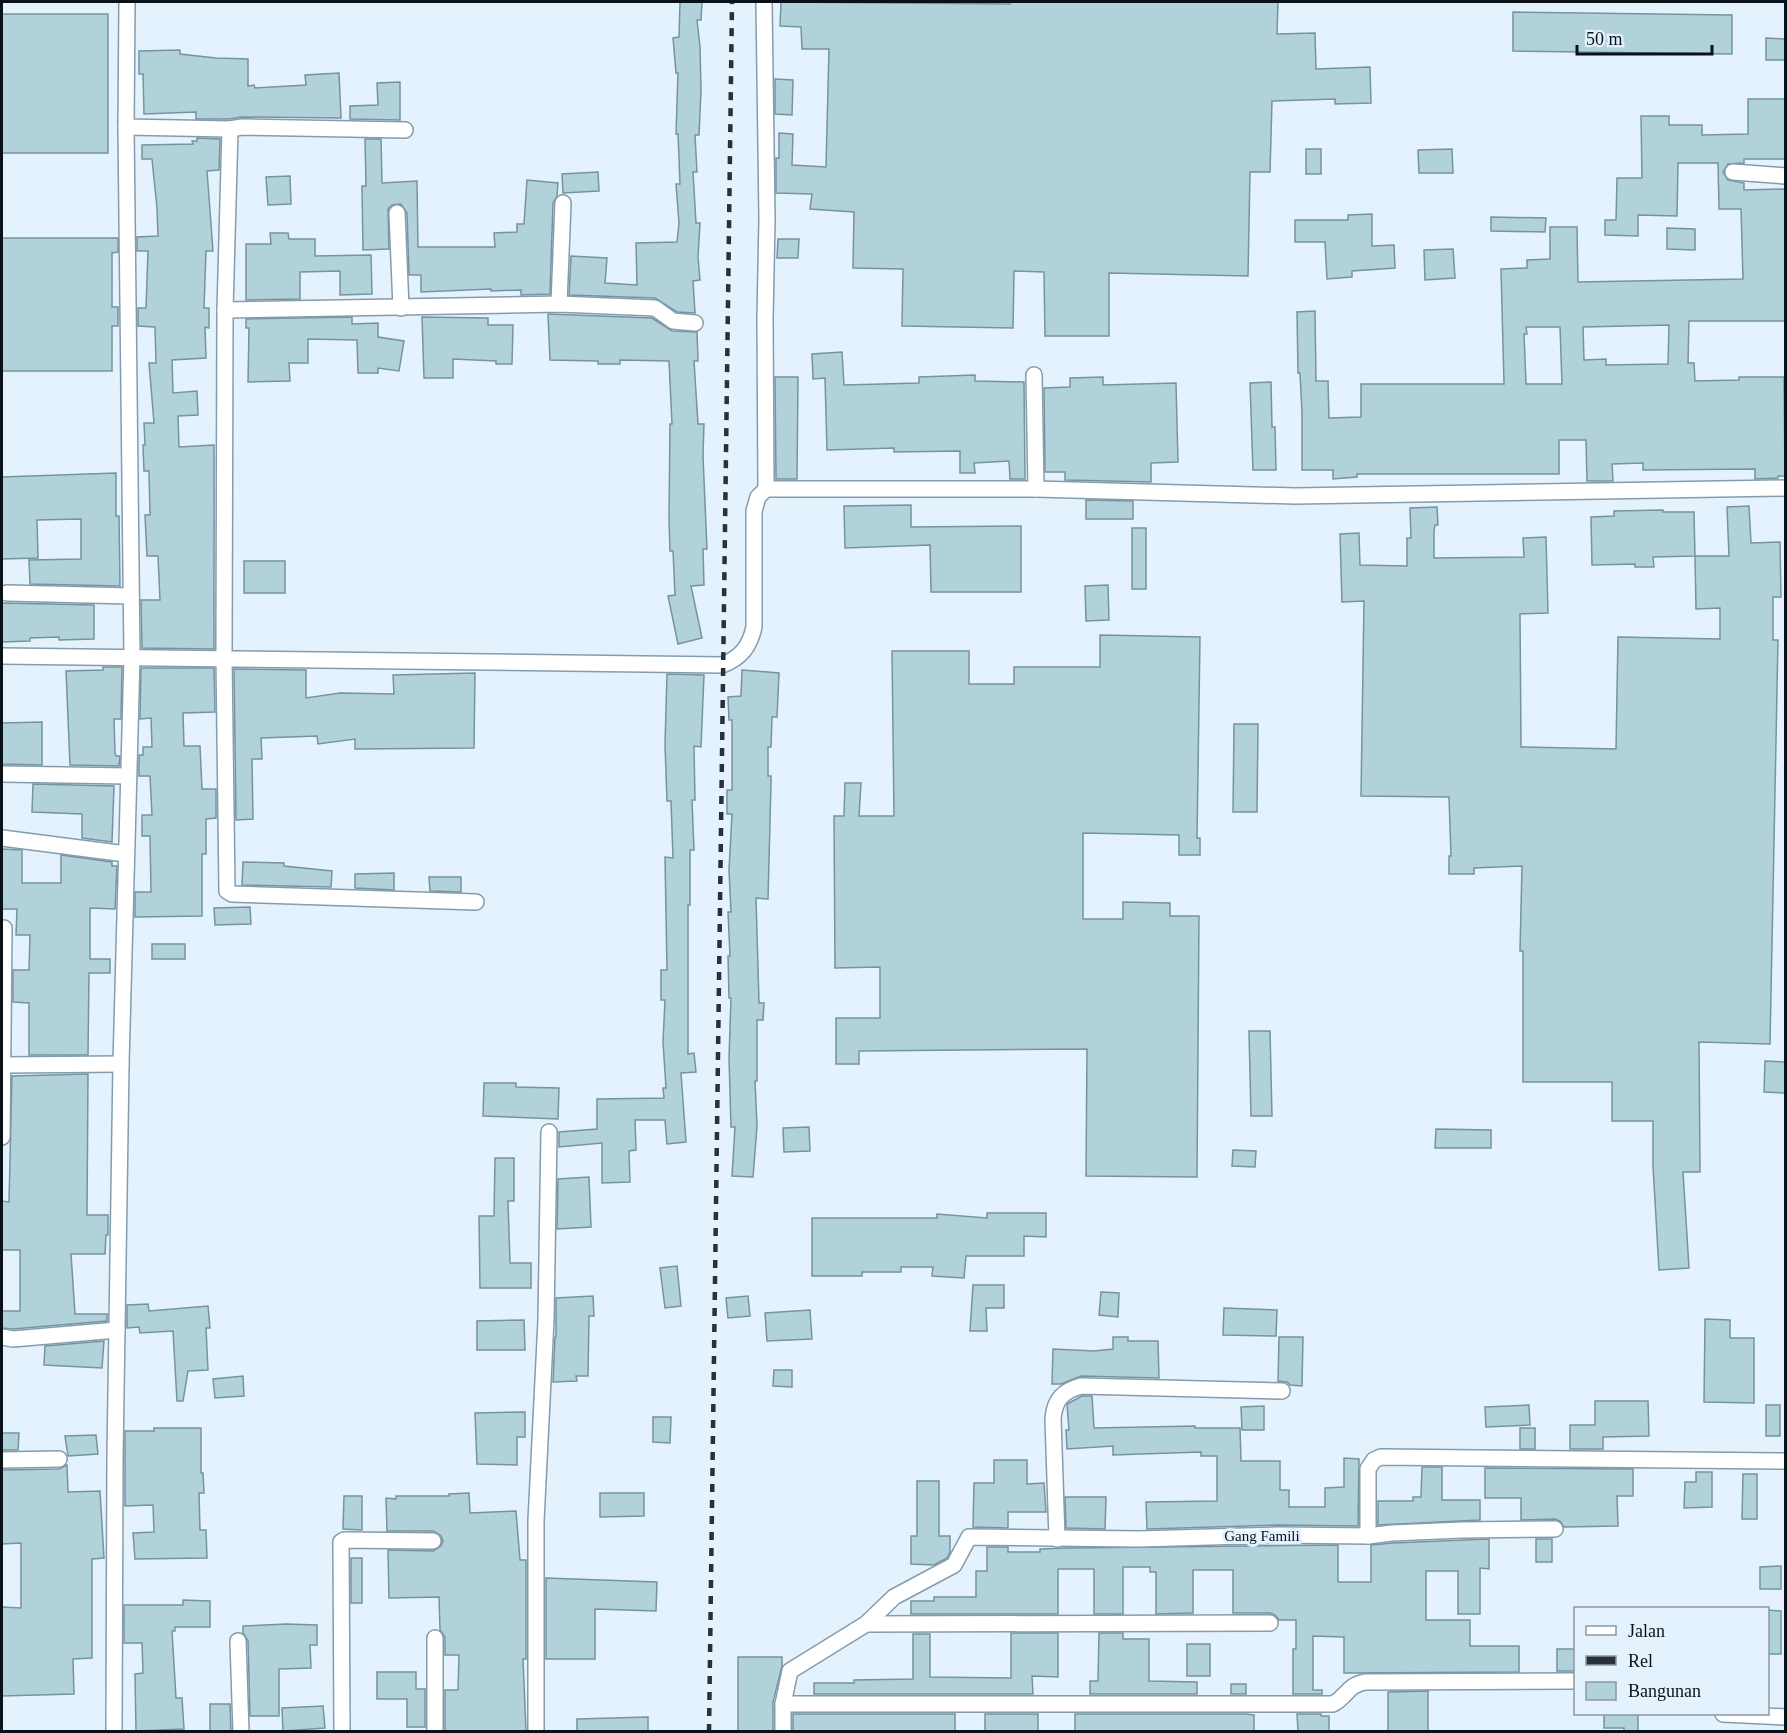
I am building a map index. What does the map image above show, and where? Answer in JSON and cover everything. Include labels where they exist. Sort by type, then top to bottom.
[{"type":"street","points":[[114,1731],[121,1064],[132,657],[126,127],[127,2]]},
{"type":"street","points":[[764,2],[767,219],[766,489]]},
{"type":"street","points":[[126,127],[405,130]]},
{"type":"street","points":[[230,129],[225,310],[224,657],[227,891],[232,894],[476,902]]},
{"type":"street","points":[[1733,172],[1785,176]]},
{"type":"street","points":[[559,304],[563,203]]},
{"type":"street","points":[[397,213],[401,308]]},
{"type":"street","points":[[225,310],[559,304],[655,308],[673,321],[695,323]]},
{"type":"street","points":[[1034,375],[1036,489]]},
{"type":"street","points":[[2,656],[723,664],[735,660],[751,641],[754,627],[754,511],[758,497],[766,489],[1036,489],[1295,495],[1785,488]]},
{"type":"street","points":[[8,593],[131,596]]},
{"type":"street","points":[[2,774],[128,776]]},
{"type":"street","points":[[2,838],[126,854]]},
{"type":"street","points":[[2,1137],[4,928]]},
{"type":"street","points":[[2,1065],[121,1064]]},
{"type":"street","points":[[537,1731],[536,1521],[546,1320],[549,1132]]},
{"type":"street","points":[[2,1337],[13,1339],[117,1330]]},
{"type":"street","points":[[1057,1539],[1053,1418],[1054,1406],[1069,1389],[1081,1386],[1282,1391]]},
{"type":"street","points":[[1368,1536],[1368,1469],[1374,1460],[1381,1457],[1785,1461]]},
{"type":"street","points":[[2,1460],[59,1459]]},
{"type":"street","name":"Gang Famili","points":[[866,1624],[894,1597],[954,1565],[969,1537],[1057,1539],[1279,1535],[1368,1536],[1450,1530],[1555,1529]]},
{"type":"street","points":[[342,1731],[341,1542],[344,1540],[433,1541]]},
{"type":"street","points":[[783,1731],[783,1704],[790,1671],[866,1624],[1270,1623]]},
{"type":"street","points":[[435,1638],[435,1731]]},
{"type":"street","points":[[238,1641],[242,1731]]},
{"type":"street","points":[[783,1704],[1333,1704],[1341,1700],[1348,1689],[1365,1682],[1574,1681]]},
{"type":"street","points":[[1754,1715],[1785,1717]]},
{"type":"building","points":[[680,2],[702,2],[701,20],[697,20],[701,90],[699,135],[695,135],[697,172],[693,172],[696,223],[700,223],[698,257],[700,280],[693,281],[695,313],[677,312],[655,298],[569,295],[571,256],[607,258],[605,283],[637,285],[636,243],[677,242],[679,223],[676,184],[680,184],[678,134],[676,134],[678,73],[676,73],[673,38],[679,37]]},
{"type":"building","points":[[781,2],[1010,4],[1010,2],[1278,2],[1277,34],[1315,33],[1316,69],[1370,67],[1371,103],[1335,104],[1335,99],[1272,101],[1270,172],[1250,172],[1248,276],[1109,273],[1109,336],[1045,336],[1044,272],[1014,271],[1013,328],[902,326],[903,269],[853,268],[854,212],[810,209],[812,194],[776,193],[779,133],[793,134],[792,165],[826,167],[829,49],[802,49],[801,27],[780,26]]},
{"type":"building","points":[[1513,12],[1732,15],[1732,54],[1513,51]]},
{"type":"building","points":[[2,14],[108,14],[108,153],[2,153]]},
{"type":"building","points":[[1766,38],[1785,39],[1785,60],[1766,60]]},
{"type":"building","points":[[180,50],[180,54],[248,59],[248,86],[254,85],[255,88],[306,85],[305,75],[339,73],[341,118],[196,119],[196,112],[144,114],[143,74],[139,74],[139,51]]},
{"type":"building","points":[[775,79],[793,80],[792,115],[775,114]]},
{"type":"building","points":[[400,82],[400,120],[350,119],[350,106],[378,105],[377,83]]},
{"type":"building","points":[[1748,99],[1785,99],[1785,159],[1744,159],[1744,163],[1728,164],[1723,172],[1728,180],[1744,183],[1744,190],[1785,189],[1785,321],[1689,321],[1688,363],[1694,363],[1695,381],[1739,380],[1739,377],[1784,377],[1785,476],[1755,479],[1755,469],[1643,470],[1643,463],[1612,464],[1613,481],[1587,481],[1586,440],[1559,440],[1559,474],[1357,474],[1357,477],[1333,479],[1333,470],[1302,470],[1302,413],[1300,373],[1298,373],[1297,312],[1315,311],[1316,381],[1328,381],[1329,418],[1361,417],[1361,384],[1504,384],[1501,269],[1527,268],[1527,260],[1550,259],[1550,227],[1577,227],[1578,282],[1743,279],[1741,209],[1719,209],[1718,163],[1678,163],[1677,216],[1638,215],[1638,236],[1605,235],[1605,220],[1616,220],[1617,178],[1642,178],[1641,116],[1669,116],[1669,125],[1702,125],[1702,135],[1748,134]],"holes":[[[1669,325],[1668,364],[1606,365],[1606,359],[1584,360],[1583,327]],[[1526,327],[1560,327],[1562,384],[1526,384],[1524,334],[1527,334]]]},
{"type":"building","points":[[197,138],[220,139],[219,170],[207,171],[213,251],[206,251],[204,308],[209,308],[209,328],[205,327],[206,358],[172,360],[173,393],[197,391],[198,415],[178,416],[179,447],[214,445],[214,649],[142,648],[141,600],[160,600],[158,556],[147,556],[145,515],[150,515],[149,471],[144,471],[143,445],[145,445],[144,423],[154,423],[149,363],[156,363],[155,327],[138,326],[138,308],[146,308],[148,251],[137,251],[137,237],[158,236],[157,208],[152,159],[142,159],[142,145],[193,144],[192,141],[197,141]]},
{"type":"building","points":[[365,139],[381,139],[382,183],[417,181],[418,247],[495,247],[494,233],[517,232],[517,224],[524,224],[527,180],[558,183],[557,196],[553,203],[550,294],[521,295],[521,290],[491,291],[491,289],[421,292],[421,275],[409,275],[407,213],[401,204],[392,205],[388,209],[389,249],[363,250],[362,186],[366,186]]},
{"type":"building","points":[[1306,149],[1321,149],[1321,174],[1306,174]]},
{"type":"building","points":[[1452,149],[1453,173],[1419,173],[1418,150]]},
{"type":"building","points":[[598,172],[599,191],[563,193],[562,174]]},
{"type":"building","points":[[290,176],[291,204],[268,205],[266,177]]},
{"type":"building","points":[[1372,214],[1372,246],[1394,245],[1395,268],[1352,271],[1352,277],[1327,279],[1325,242],[1295,242],[1295,220],[1348,220],[1348,215]]},
{"type":"building","points":[[1491,217],[1546,218],[1545,232],[1491,231]]},
{"type":"building","points":[[1667,228],[1695,229],[1695,250],[1667,249]]},
{"type":"building","points":[[270,233],[288,233],[289,239],[315,239],[315,256],[371,255],[372,294],[340,295],[340,271],[300,272],[300,299],[246,300],[246,244],[271,244]]},
{"type":"building","points":[[2,238],[118,238],[118,252],[112,253],[112,307],[118,307],[118,326],[112,326],[112,371],[2,371]]},
{"type":"building","points":[[778,239],[799,239],[798,258],[777,258]]},
{"type":"building","points":[[1453,249],[1455,278],[1425,280],[1424,250]]},
{"type":"building","points":[[548,314],[652,318],[672,331],[697,332],[698,361],[694,361],[698,424],[704,424],[707,549],[703,549],[704,585],[691,586],[702,638],[678,644],[668,596],[675,595],[669,519],[670,424],[672,424],[669,361],[620,360],[620,364],[598,364],[598,361],[550,360]]},
{"type":"building","points":[[352,317],[352,324],[378,323],[378,337],[404,341],[399,371],[378,368],[378,373],[358,373],[357,340],[308,339],[308,363],[289,363],[290,381],[248,382],[249,328],[246,328],[246,319]]},
{"type":"building","points":[[422,317],[488,318],[488,325],[513,325],[512,364],[453,359],[453,378],[424,378]]},
{"type":"building","points":[[842,352],[844,385],[919,383],[919,377],[975,375],[975,381],[1024,382],[1025,479],[1010,479],[1009,461],[974,463],[975,473],[960,473],[960,451],[894,452],[894,448],[827,450],[825,378],[813,379],[812,354]]},
{"type":"building","points":[[775,377],[798,377],[797,479],[776,479]]},
{"type":"building","points":[[1103,377],[1103,385],[1176,383],[1178,462],[1151,463],[1151,482],[1065,480],[1065,472],[1045,472],[1044,388],[1070,387],[1070,378]]},
{"type":"building","points":[[1271,382],[1276,470],[1253,470],[1250,383]]},
{"type":"building","points":[[116,473],[120,586],[30,584],[29,560],[81,559],[81,519],[37,520],[38,558],[2,559],[2,477]]},
{"type":"building","points":[[1086,500],[1133,501],[1133,519],[1086,519]]},
{"type":"building","points":[[911,505],[911,527],[1021,526],[1021,592],[931,592],[930,545],[845,548],[844,506]]},
{"type":"building","points":[[1749,506],[1751,543],[1780,542],[1781,597],[1773,597],[1773,640],[1778,640],[1770,1044],[1699,1042],[1700,1172],[1683,1172],[1689,1268],[1659,1270],[1653,1166],[1653,1121],[1612,1121],[1612,1082],[1523,1082],[1523,951],[1520,951],[1522,866],[1474,868],[1474,874],[1449,874],[1449,856],[1451,856],[1449,797],[1361,796],[1364,601],[1342,602],[1340,534],[1359,533],[1360,565],[1407,566],[1407,538],[1411,538],[1410,508],[1437,507],[1438,525],[1435,525],[1434,531],[1434,558],[1524,557],[1523,538],[1546,537],[1548,613],[1520,614],[1521,747],[1616,749],[1618,637],[1720,639],[1720,608],[1696,609],[1695,556],[1729,556],[1727,507]]},
{"type":"building","points":[[1663,510],[1663,512],[1694,512],[1695,556],[1653,557],[1654,567],[1635,567],[1635,564],[1592,565],[1591,517],[1614,516],[1614,511]]},
{"type":"building","points":[[1132,528],[1146,528],[1146,589],[1132,589]]},
{"type":"building","points":[[244,561],[285,561],[285,593],[244,593]]},
{"type":"building","points":[[1108,585],[1109,620],[1086,621],[1085,586]]},
{"type":"building","points":[[2,603],[94,605],[94,639],[59,640],[59,637],[2,642]]},
{"type":"building","points":[[1100,635],[1200,637],[1197,838],[1200,838],[1200,855],[1179,855],[1179,835],[1083,833],[1083,919],[1123,919],[1123,902],[1170,903],[1170,916],[1199,916],[1197,1177],[1086,1176],[1087,1049],[859,1051],[859,1064],[836,1064],[836,1018],[880,1018],[880,967],[835,968],[834,816],[844,816],[845,783],[861,783],[859,816],[894,816],[892,651],[969,651],[969,684],[1014,684],[1014,667],[1100,667]]},
{"type":"building","points":[[103,667],[122,667],[121,719],[114,719],[115,753],[116,756],[120,756],[119,766],[70,765],[66,671],[103,670]]},
{"type":"building","points":[[141,668],[214,668],[215,712],[183,713],[184,746],[200,746],[202,789],[216,789],[216,818],[206,819],[206,854],[202,854],[202,916],[135,917],[135,892],[151,892],[150,836],[142,836],[142,815],[152,815],[150,776],[139,776],[139,755],[143,755],[143,747],[152,747],[151,718],[140,719]]},
{"type":"building","points":[[234,669],[306,670],[306,698],[340,693],[394,694],[393,675],[475,673],[474,748],[355,749],[355,739],[318,744],[317,736],[261,738],[262,759],[252,759],[253,819],[236,820]]},
{"type":"building","points":[[742,670],[779,673],[777,717],[772,717],[771,747],[768,747],[768,776],[771,776],[771,783],[768,899],[756,898],[759,1003],[764,1003],[763,1020],[757,1020],[757,1081],[755,1081],[757,1126],[753,1177],[732,1176],[735,1127],[731,1127],[729,1058],[731,998],[729,998],[728,912],[731,912],[729,870],[732,814],[727,814],[727,790],[732,790],[732,720],[729,720],[728,697],[741,696]]},
{"type":"building","points":[[667,674],[704,675],[701,747],[694,746],[695,800],[692,800],[694,850],[690,850],[690,905],[688,905],[688,1054],[694,1053],[696,1072],[681,1073],[686,1142],[667,1144],[665,1120],[635,1120],[636,1150],[629,1151],[630,1182],[602,1183],[602,1143],[559,1147],[559,1132],[597,1129],[597,1099],[664,1098],[663,1088],[666,1088],[663,1042],[665,1000],[661,1000],[661,970],[667,970],[665,857],[673,858],[671,801],[667,801],[665,745]]},
{"type":"building","points":[[42,722],[42,765],[2,764],[2,723]]},
{"type":"building","points":[[1234,724],[1258,724],[1257,812],[1233,812]]},
{"type":"building","points":[[33,784],[114,786],[112,842],[82,838],[82,814],[32,812]]},
{"type":"building","points":[[2,849],[22,850],[22,883],[61,883],[61,855],[112,862],[112,866],[117,866],[115,909],[90,908],[90,959],[110,959],[110,973],[89,973],[88,1055],[29,1055],[29,1003],[13,1002],[13,970],[29,970],[30,935],[16,935],[17,909],[2,909]]},
{"type":"building","points":[[243,862],[284,863],[284,866],[332,871],[331,887],[242,885]]},
{"type":"building","points":[[394,873],[394,890],[355,888],[355,874]]},
{"type":"building","points":[[429,877],[461,877],[461,892],[430,891]]},
{"type":"building","points":[[250,907],[251,924],[215,925],[214,908]]},
{"type":"building","points":[[152,944],[185,944],[185,959],[152,959]]},
{"type":"building","points":[[1249,1031],[1270,1031],[1272,1116],[1251,1116]]},
{"type":"building","points":[[1765,1061],[1785,1062],[1785,1093],[1764,1092]]},
{"type":"building","points":[[88,1074],[87,1215],[108,1215],[108,1235],[106,1235],[105,1254],[71,1254],[75,1314],[107,1314],[107,1321],[2,1328],[2,1311],[20,1311],[20,1250],[2,1250],[2,1201],[9,1202],[12,1076]]},
{"type":"building","points":[[484,1083],[516,1083],[516,1087],[559,1088],[558,1119],[483,1116]]},
{"type":"building","points":[[809,1127],[810,1151],[784,1152],[783,1128]]},
{"type":"building","points":[[1436,1129],[1491,1130],[1491,1148],[1435,1148]]},
{"type":"building","points":[[1233,1150],[1256,1151],[1255,1167],[1232,1166]]},
{"type":"building","points":[[495,1158],[514,1158],[514,1201],[508,1201],[510,1263],[531,1263],[531,1288],[480,1288],[479,1216],[494,1216]]},
{"type":"building","points":[[589,1177],[591,1227],[557,1229],[558,1179]]},
{"type":"building","points":[[987,1213],[1046,1213],[1046,1237],[1024,1236],[1024,1256],[966,1256],[964,1278],[932,1276],[933,1267],[901,1267],[901,1272],[862,1272],[862,1276],[812,1276],[812,1218],[937,1218],[937,1214],[987,1218]]},
{"type":"building","points":[[677,1266],[681,1306],[665,1308],[660,1268]]},
{"type":"building","points":[[973,1285],[1004,1285],[1004,1308],[986,1308],[987,1331],[970,1331]]},
{"type":"building","points":[[1101,1292],[1119,1293],[1118,1317],[1099,1315]]},
{"type":"building","points":[[593,1296],[594,1316],[589,1316],[588,1376],[576,1376],[577,1381],[553,1382],[556,1298]]},
{"type":"building","points":[[748,1296],[750,1316],[728,1318],[726,1298]]},
{"type":"building","points":[[148,1304],[149,1311],[208,1306],[210,1328],[206,1328],[208,1370],[188,1371],[183,1401],[177,1401],[173,1331],[140,1333],[139,1327],[127,1328],[127,1305]]},
{"type":"building","points":[[1224,1308],[1277,1310],[1276,1336],[1223,1335]]},
{"type":"building","points":[[810,1310],[812,1339],[767,1341],[765,1313]]},
{"type":"building","points":[[1705,1319],[1730,1320],[1730,1338],[1754,1338],[1754,1403],[1704,1402]]},
{"type":"building","points":[[524,1320],[525,1350],[477,1350],[477,1321]]},
{"type":"building","points":[[1113,1337],[1128,1337],[1128,1341],[1158,1341],[1159,1378],[1081,1376],[1061,1384],[1052,1384],[1053,1349],[1094,1351],[1113,1349]]},
{"type":"building","points":[[1279,1337],[1303,1337],[1302,1386],[1278,1381]]},
{"type":"building","points":[[104,1341],[102,1368],[44,1365],[45,1346]]},
{"type":"building","points":[[774,1370],[792,1370],[792,1387],[773,1386]]},
{"type":"building","points":[[243,1376],[244,1396],[215,1398],[213,1379]]},
{"type":"building","points":[[1082,1396],[1092,1396],[1094,1428],[1195,1426],[1195,1428],[1240,1428],[1241,1461],[1280,1461],[1280,1490],[1289,1490],[1289,1507],[1325,1507],[1325,1488],[1344,1487],[1344,1458],[1359,1459],[1358,1526],[1279,1525],[1147,1529],[1146,1502],[1217,1501],[1217,1456],[1201,1456],[1201,1452],[1113,1455],[1113,1446],[1067,1449],[1066,1430],[1069,1430],[1067,1404]]},
{"type":"building","points":[[1595,1401],[1648,1401],[1649,1436],[1603,1437],[1603,1449],[1570,1449],[1570,1425],[1595,1425]]},
{"type":"building","points":[[1529,1405],[1530,1425],[1486,1427],[1485,1407]]},
{"type":"building","points":[[1766,1405],[1780,1405],[1780,1436],[1766,1436]]},
{"type":"building","points":[[1264,1406],[1264,1430],[1242,1430],[1241,1407]]},
{"type":"building","points":[[525,1412],[525,1437],[517,1437],[517,1465],[477,1464],[475,1413]]},
{"type":"building","points":[[653,1417],[671,1417],[670,1443],[653,1442]]},
{"type":"building","points":[[154,1428],[201,1428],[201,1473],[203,1473],[204,1493],[199,1493],[200,1530],[206,1530],[207,1558],[135,1559],[133,1533],[154,1532],[153,1505],[125,1506],[125,1431],[154,1431]]},
{"type":"building","points":[[1520,1428],[1535,1428],[1535,1449],[1520,1449]]},
{"type":"building","points":[[2,1433],[19,1433],[18,1450],[2,1450]]},
{"type":"building","points":[[96,1435],[98,1454],[68,1456],[65,1436]]},
{"type":"building","points":[[994,1460],[1027,1460],[1027,1484],[1044,1483],[1046,1512],[1008,1512],[1008,1528],[973,1527],[974,1483],[994,1483]]},
{"type":"building","points":[[67,1465],[68,1492],[100,1491],[104,1558],[92,1559],[92,1658],[73,1659],[74,1694],[2,1696],[2,1607],[21,1608],[21,1543],[2,1544],[2,1470],[59,1469]]},
{"type":"building","points":[[1422,1467],[1442,1467],[1442,1500],[1480,1500],[1480,1520],[1378,1525],[1378,1501],[1413,1501],[1413,1497],[1421,1497]]},
{"type":"building","points":[[1485,1468],[1633,1469],[1633,1496],[1617,1496],[1618,1526],[1564,1527],[1560,1521],[1555,1519],[1521,1520],[1521,1498],[1485,1498]]},
{"type":"building","points":[[1696,1472],[1712,1472],[1712,1507],[1684,1508],[1685,1482],[1696,1482]]},
{"type":"building","points":[[1743,1474],[1757,1474],[1757,1519],[1742,1519]]},
{"type":"building","points":[[917,1481],[939,1481],[939,1536],[950,1536],[950,1552],[947,1558],[934,1565],[911,1564],[911,1536],[917,1536]]},
{"type":"building","points":[[469,1493],[470,1513],[516,1511],[520,1560],[526,1560],[526,1659],[523,1659],[526,1731],[445,1731],[445,1690],[458,1690],[459,1655],[445,1655],[445,1637],[440,1630],[439,1597],[389,1598],[388,1550],[433,1551],[441,1546],[443,1541],[441,1536],[434,1531],[387,1531],[386,1498]]},
{"type":"building","points":[[600,1493],[644,1493],[644,1516],[600,1517]]},
{"type":"building","points":[[344,1496],[362,1496],[362,1530],[343,1529]]},
{"type":"building","points":[[1065,1497],[1106,1497],[1105,1529],[1066,1528]]},
{"type":"building","points":[[1489,1539],[1489,1569],[1480,1568],[1480,1614],[1458,1614],[1458,1571],[1426,1571],[1426,1620],[1470,1620],[1470,1646],[1519,1646],[1519,1672],[1344,1673],[1344,1637],[1313,1636],[1313,1690],[1322,1690],[1322,1694],[1293,1694],[1293,1649],[1296,1649],[1296,1620],[1279,1620],[1270,1613],[1233,1613],[1233,1570],[1193,1570],[1193,1613],[1156,1614],[1156,1572],[1150,1572],[1150,1567],[1123,1567],[1123,1614],[1094,1614],[1094,1569],[1058,1569],[1058,1614],[911,1614],[911,1601],[934,1601],[934,1597],[976,1597],[976,1571],[987,1571],[987,1547],[1008,1547],[1008,1552],[1040,1552],[1040,1549],[1066,1548],[1338,1545],[1338,1582],[1371,1582],[1371,1545]]},
{"type":"building","points":[[1536,1539],[1552,1539],[1552,1562],[1536,1562]]},
{"type":"building","points":[[351,1558],[362,1558],[362,1603],[351,1603]]},
{"type":"building","points":[[1781,1566],[1781,1589],[1760,1589],[1760,1567]]},
{"type":"building","points":[[546,1578],[657,1582],[656,1611],[595,1609],[595,1659],[546,1659]]},
{"type":"building","points":[[183,1600],[210,1601],[210,1627],[175,1627],[175,1631],[172,1631],[176,1698],[182,1698],[184,1729],[136,1731],[135,1674],[143,1673],[142,1643],[124,1643],[124,1605],[183,1605]]},
{"type":"building","points":[[1769,1610],[1781,1611],[1781,1654],[1769,1654]]},
{"type":"building","points":[[317,1625],[317,1645],[310,1645],[311,1668],[279,1669],[279,1716],[250,1716],[248,1641],[243,1633],[243,1626]]},
{"type":"building","points":[[1011,1633],[1058,1633],[1058,1677],[1032,1676],[1033,1694],[814,1694],[814,1683],[913,1679],[913,1634],[930,1634],[930,1677],[1011,1678]]},
{"type":"building","points":[[1099,1633],[1123,1633],[1123,1639],[1149,1639],[1149,1681],[1197,1682],[1197,1694],[1090,1694],[1090,1681],[1098,1681]]},
{"type":"building","points":[[1187,1644],[1210,1644],[1210,1676],[1187,1676]]},
{"type":"building","points":[[1557,1649],[1574,1649],[1574,1671],[1557,1671]]},
{"type":"building","points":[[738,1657],[782,1657],[773,1702],[773,1731],[738,1731]]},
{"type":"building","points":[[377,1672],[416,1672],[416,1689],[425,1689],[425,1727],[407,1727],[407,1699],[377,1699]]},
{"type":"building","points":[[1231,1684],[1246,1684],[1246,1694],[1231,1694]]},
{"type":"building","points":[[1428,1691],[1428,1731],[1388,1731],[1388,1692]]},
{"type":"building","points":[[210,1704],[230,1704],[231,1731],[210,1731]]},
{"type":"building","points":[[323,1706],[325,1728],[283,1731],[282,1708]]},
{"type":"building","points":[[793,1714],[955,1714],[955,1731],[793,1731]]},
{"type":"building","points":[[985,1714],[1038,1714],[1038,1731],[985,1731]]},
{"type":"building","points":[[1075,1714],[1246,1714],[1254,1715],[1254,1731],[1075,1731]]},
{"type":"building","points":[[1297,1714],[1329,1716],[1329,1731],[1298,1731]]},
{"type":"building","points":[[1604,1715],[1638,1715],[1638,1731],[1604,1728]]},
{"type":"building","points":[[648,1717],[648,1731],[577,1731],[577,1719]]},
{"type":"railway","points":[[709,1732],[732,2]]}]
